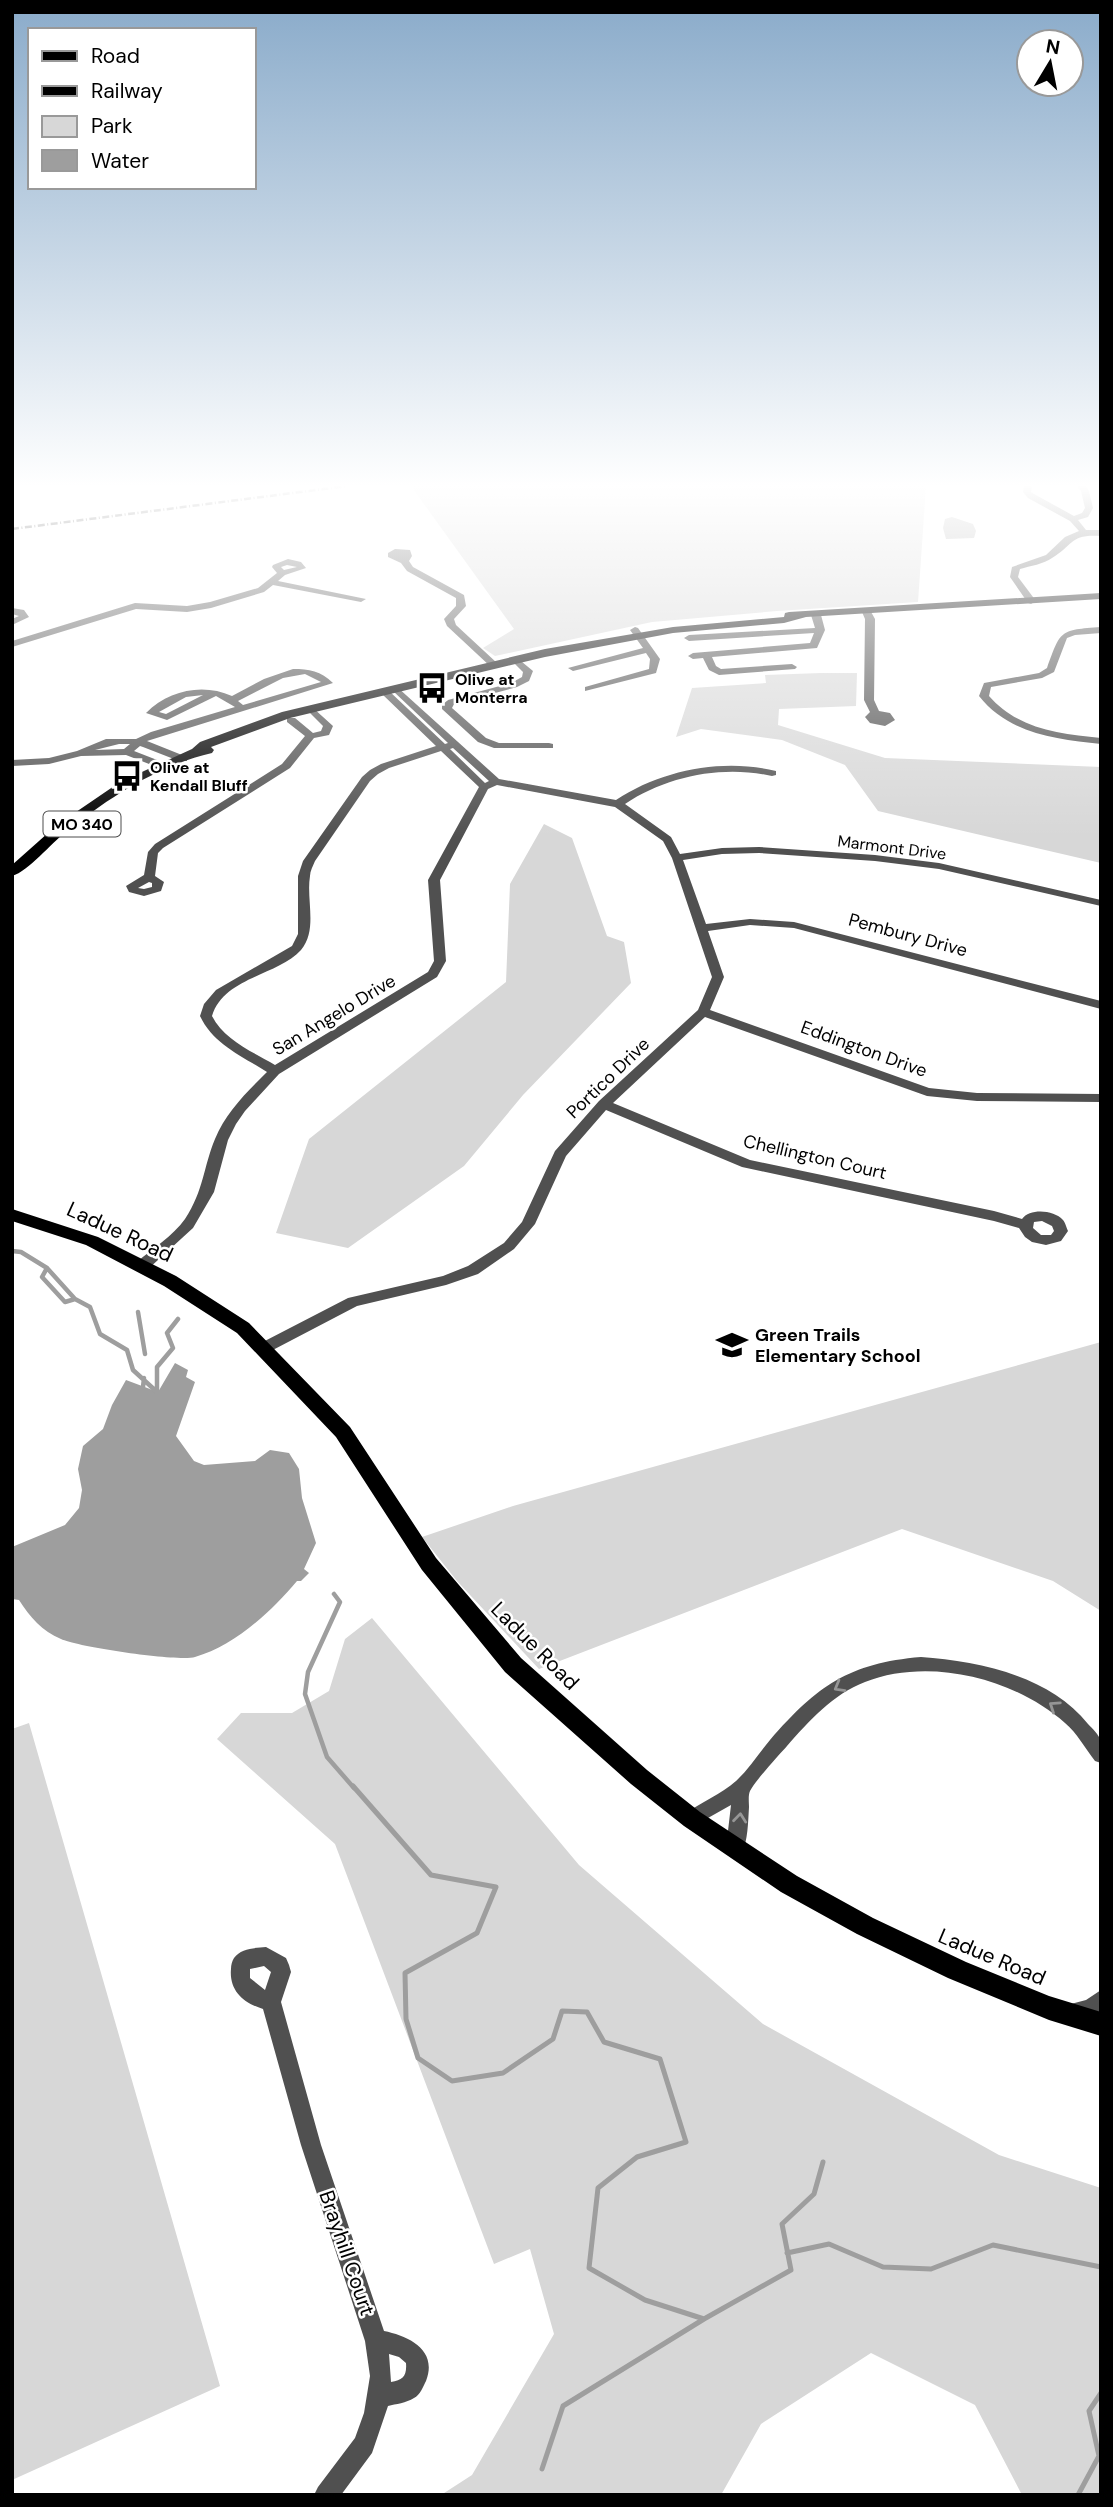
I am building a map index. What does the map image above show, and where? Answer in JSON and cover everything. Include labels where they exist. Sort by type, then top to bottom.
[{"type":"main road","name":"MO 340","points":[[12,872],[84,811],[140,776],[183,759],[204,745],[286,715],[637,632],[801,616],[1005,603]]},
{"type":"main road","name":"MO 340","points":[[196,752],[212,750],[312,710]]},
{"type":"main road","name":"MO 340","points":[[12,883],[22,878],[71,833],[161,769]]},
{"type":"main road","name":"Ladue Road","points":[[12,1215],[92,1241],[142,1266],[243,1328],[343,1432],[429,1564],[513,1665],[639,1777],[692,1819],[789,1884],[865,1926],[957,1970],[1068,2014],[1101,2024]]},
{"type":"street","points":[[12,644],[135,606],[187,609],[218,603]]},
{"type":"street","points":[[461,603],[449,619],[452,626],[495,665]]},
{"type":"street","points":[[12,611],[23,613],[24,619]]},
{"type":"street","points":[[867,612],[870,619],[869,700],[875,712]]},
{"type":"street","points":[[693,656],[807,648],[817,642],[820,630],[816,615]]},
{"type":"street","points":[[12,622],[24,619],[47,633]]},
{"type":"street","points":[[689,638],[820,630]]},
{"type":"street","points":[[1101,630],[1066,634],[1059,642],[1051,670],[1042,675],[987,685],[984,696],[991,706],[1024,726],[1060,736],[1101,741]]},
{"type":"street","points":[[588,689],[653,671],[655,659],[637,632]]},
{"type":"street","points":[[573,667],[650,649]]},
{"type":"street","points":[[706,655],[712,668],[719,672],[792,667]]},
{"type":"street","points":[[516,660],[528,671],[526,679],[514,685],[451,702],[447,709],[482,740],[498,746],[549,746]]},
{"type":"street","points":[[127,752],[138,742],[236,704],[328,683],[309,671],[291,672],[236,704]]},
{"type":"street","points":[[214,693],[167,717],[151,713],[193,690],[214,693],[236,704]]},
{"type":"street","points":[[391,691],[490,784]]},
{"type":"street","points":[[291,720],[311,736],[321,735],[328,730],[312,710]]},
{"type":"street","points":[[159,747],[161,737],[173,728]]},
{"type":"street","points":[[149,877],[153,852],[159,846],[286,766],[311,736]]},
{"type":"street","points":[[81,753],[90,747],[111,741],[138,742],[159,747],[183,759]]},
{"type":"street","points":[[275,1071],[211,1027],[206,1019],[208,1006],[218,994],[287,954],[300,943],[304,934],[304,876],[309,861],[366,779],[385,766],[448,745]]},
{"type":"street","points":[[12,763],[49,761],[81,753],[127,752],[161,769]]},
{"type":"street","points":[[618,804],[661,780],[733,770],[762,769],[772,773]]},
{"type":"street","name":"Portico Drive","points":[[264,1348],[353,1302],[446,1280],[495,1258],[509,1247],[528,1224],[560,1154],[604,1104],[703,1012],[718,977],[703,928],[677,858],[667,839],[618,804],[517,786],[490,784]]},
{"type":"street","name":"San Angelo Drive","points":[[142,1266],[188,1225],[207,1192],[221,1140],[230,1123],[240,1108],[275,1071],[433,974],[440,961],[434,880],[441,859],[490,784]]},
{"type":"street","name":"Marmont Drive","points":[[677,858],[722,851],[759,850],[875,858],[939,866],[1101,903]]},
{"type":"street","name":"Pembury Drive","points":[[703,928],[762,922],[805,927],[1101,1005]]},
{"type":"street","name":"Eddington Drive","points":[[703,1012],[926,1091],[977,1097],[1101,1098]]},
{"type":"street","name":"Chellington Court","points":[[604,1104],[747,1164],[994,1216],[1025,1225]]},
{"type":"street","points":[[692,1819],[741,1788],[802,1715],[834,1689],[860,1676],[892,1667],[933,1663],[986,1673],[1032,1692],[1071,1718],[1101,1755]]},
{"type":"street","points":[[734,1847],[738,1835],[741,1788]]},
{"type":"street","points":[[1068,2014],[1090,2009],[1101,2000]]},
{"type":"street","name":"Brayhill Court","points":[[271,2002],[311,2145],[376,2341],[381,2376],[378,2397],[364,2445],[326,2495]]},
{"type":"street","points":[[376,2341],[408,2349],[413,2354],[418,2369],[412,2385],[407,2390],[378,2397]]},
{"type":"green space","points":[[495,603],[902,603],[652,622],[495,656],[483,648],[514,629]]},
{"type":"green space","points":[[857,673],[856,706],[779,709],[778,725],[885,758],[1101,767],[1101,863],[878,811],[845,765],[782,740],[701,729],[676,737],[692,688],[766,683],[765,675]]},
{"type":"green space","points":[[544,824],[572,838],[607,936],[624,942],[631,983],[523,1095],[464,1166],[348,1248],[276,1233],[309,1139],[506,982],[510,884]]},
{"type":"green space","points":[[1101,1342],[1101,1611],[1053,1581],[902,1529],[539,1669],[457,1581],[422,1537],[513,1506]]},
{"type":"green space","points":[[372,1618],[579,1865],[763,2024],[999,2155],[1101,2188],[1101,2495],[1022,2495],[975,2405],[871,2353],[761,2424],[721,2495],[441,2495],[472,2475],[554,2334],[530,2249],[494,2264],[335,1844],[217,1739],[241,1713],[292,1713],[329,1691],[345,1639]]},
{"type":"green space","points":[[29,1723],[220,2386],[12,2480],[12,1729]]},
{"type":"water","points":[[175,1363],[188,1370],[186,1377],[195,1382],[176,1436],[194,1461],[204,1465],[255,1461],[270,1450],[289,1453],[299,1469],[302,1498],[316,1543],[304,1569],[309,1573],[301,1581],[297,1581],[251,1627],[224,1645],[195,1657],[128,1653],[61,1639],[37,1623],[19,1600],[12,1599],[12,1547],[65,1525],[79,1508],[82,1490],[78,1469],[83,1446],[103,1429],[126,1380],[158,1392]]},
{"type":"waterway","points":[[12,1251],[21,1252],[47,1268]]},
{"type":"waterway","points":[[47,1268],[75,1299]]},
{"type":"waterway","points":[[47,1268],[42,1277],[65,1302],[75,1299]]},
{"type":"waterway","points":[[75,1299],[90,1307],[100,1334],[127,1350],[133,1370],[144,1380]]},
{"type":"waterway","points":[[138,1312],[145,1354]]},
{"type":"waterway","points":[[157,1391],[157,1367],[173,1348],[167,1333],[178,1319]]},
{"type":"waterway","points":[[143,1387],[144,1380]]},
{"type":"waterway","points":[[144,1380],[157,1392]]},
{"type":"waterway","points":[[334,1594],[340,1602],[308,1672],[305,1694],[327,1757],[354,1788]]},
{"type":"waterway","points":[[353,1786],[431,1875],[496,1887],[477,1933],[405,1973],[406,2019],[418,2058],[452,2081],[503,2073],[553,2039],[562,2011],[587,2012],[604,2042],[660,2059],[686,2142],[637,2157],[598,2188],[589,2268],[645,2300],[704,2319]]},
{"type":"waterway","points":[[788,2253],[782,2224],[814,2194],[823,2162]]},
{"type":"waterway","points":[[788,2253],[829,2244],[883,2267],[931,2269],[993,2245],[1101,2267]]},
{"type":"waterway","points":[[704,2319],[791,2270],[788,2253]]},
{"type":"waterway","points":[[542,2469],[563,2406],[704,2319]]},
{"type":"waterway","points":[[1078,2495],[1099,2456],[1089,2411],[1101,2393]]},
{"type":"place","name":"Olive at Monterra","points":[[432,688]]},
{"type":"place","name":"Olive at Kendall Bluff","points":[[127,776]]},
{"type":"place","name":"Green Trails Elementary School","points":[[732,1345]]}]
